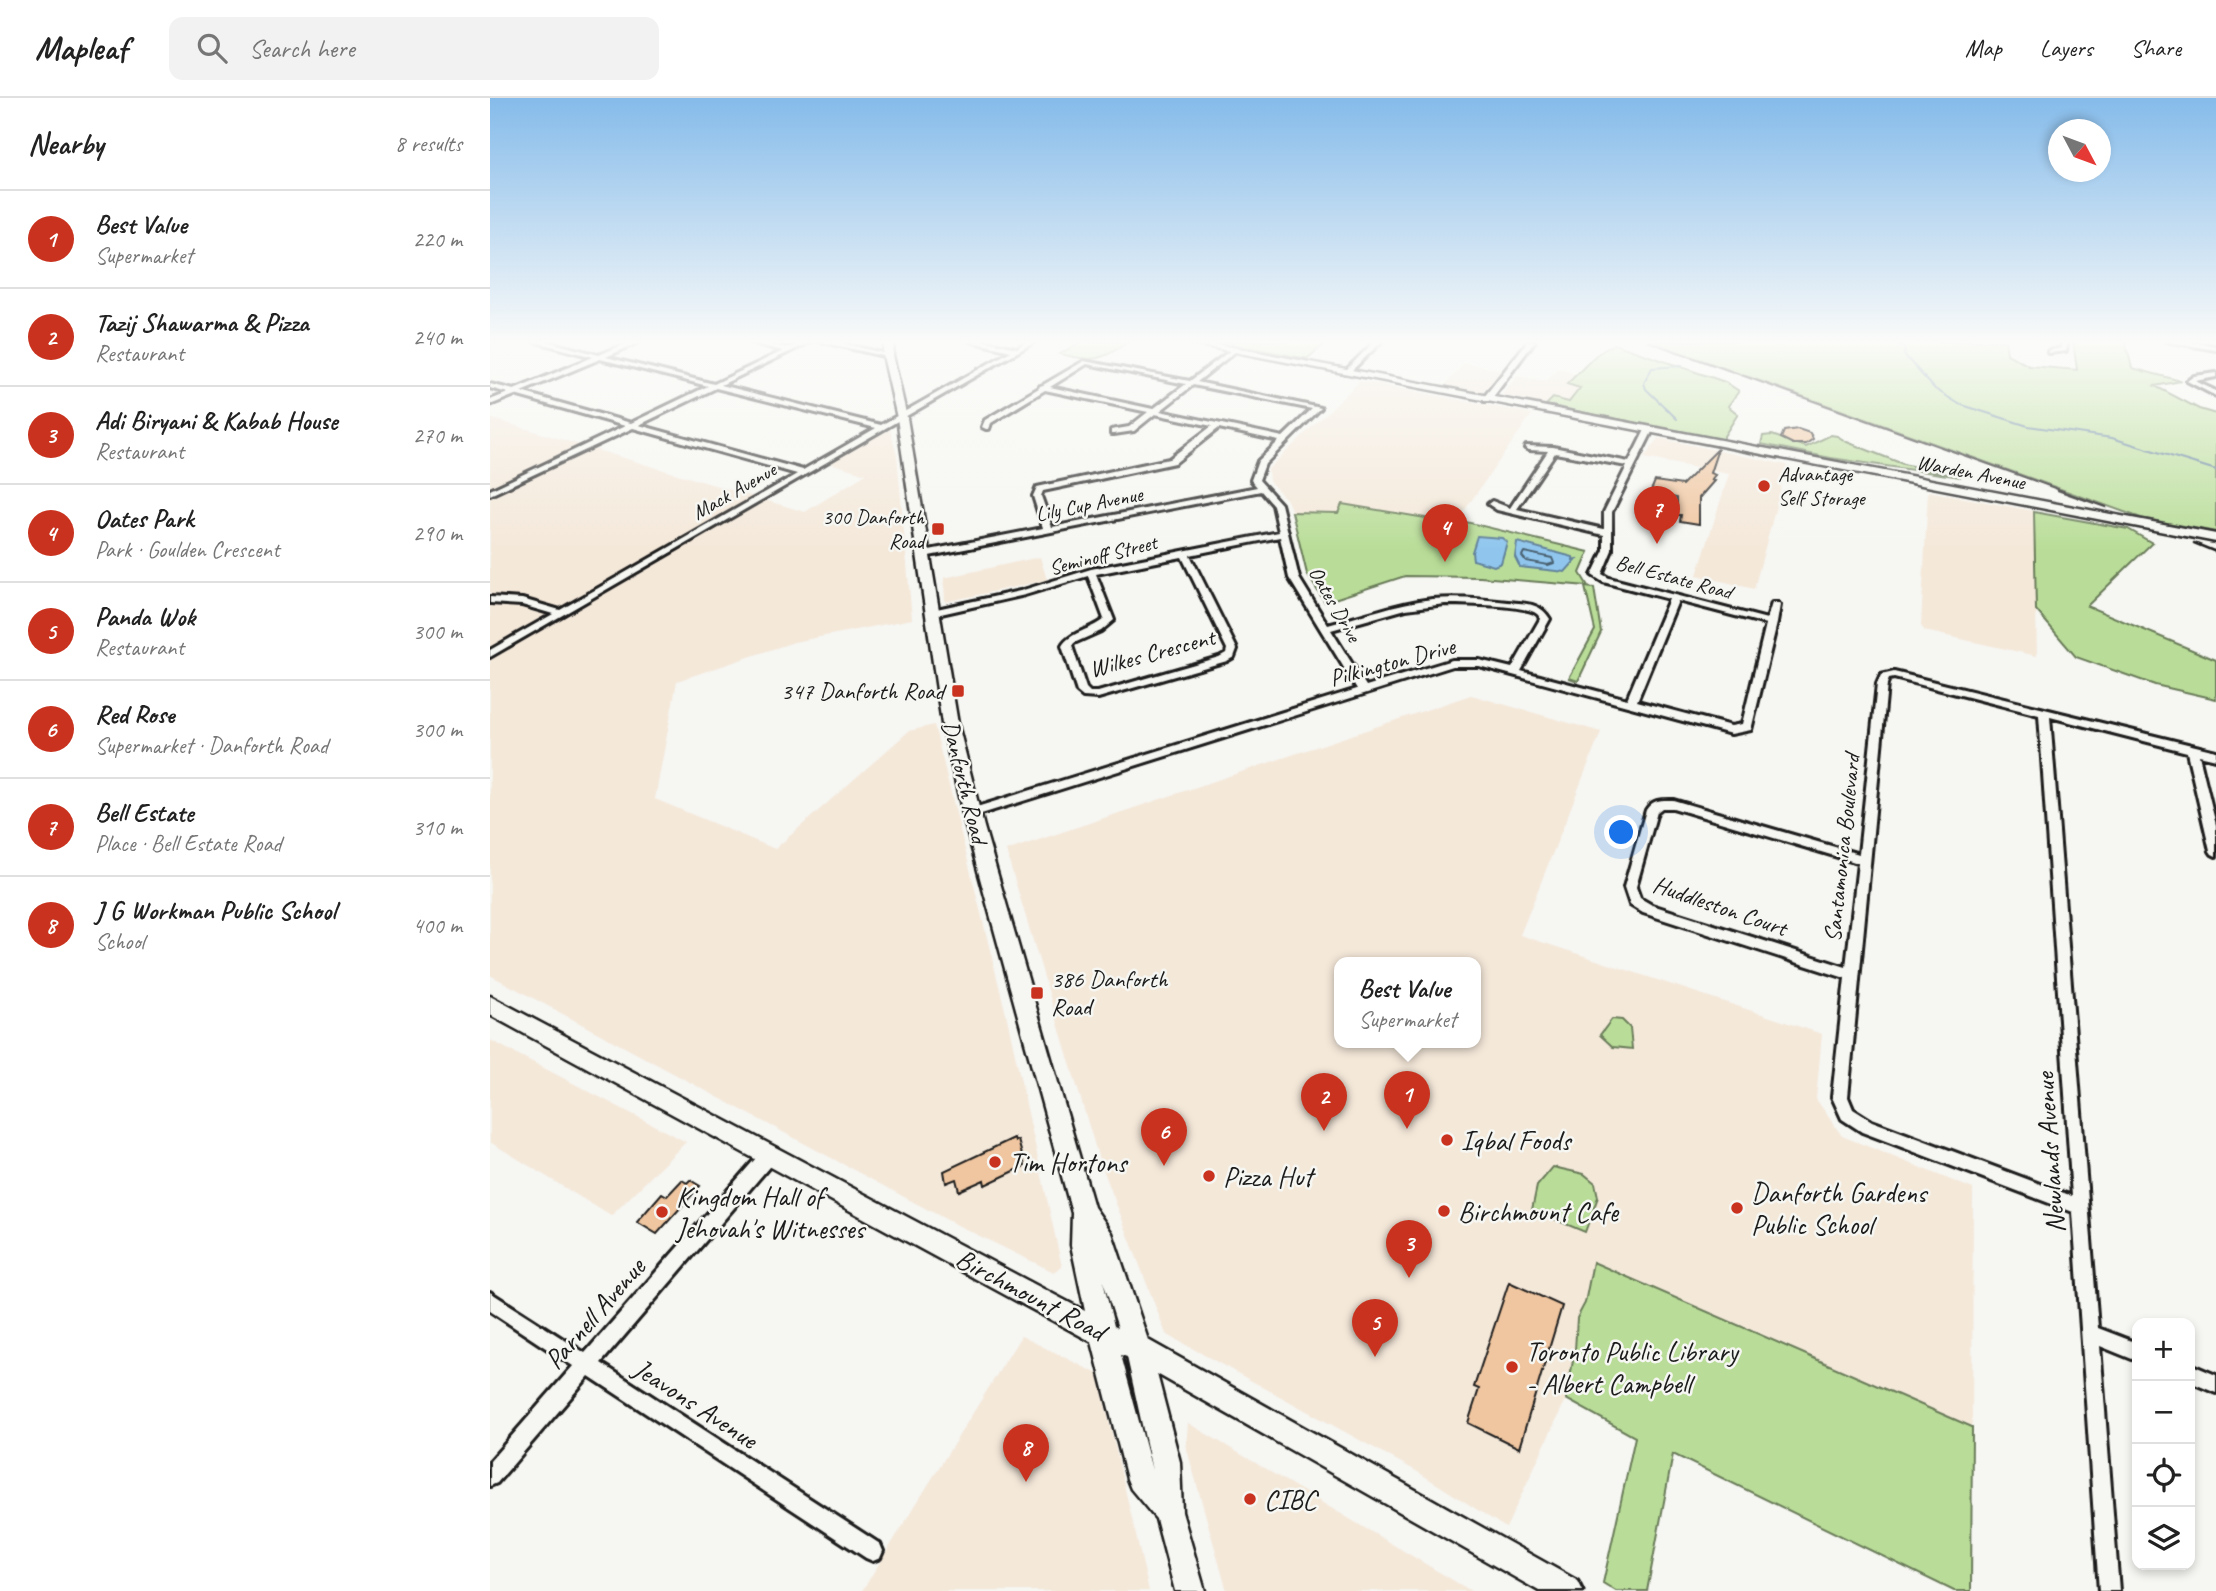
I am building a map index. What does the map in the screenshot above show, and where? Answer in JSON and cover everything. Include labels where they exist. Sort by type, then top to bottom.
[{"type":"main road","name":"Danforth Road","points":[[900,411],[950,724],[971,813],[1084,1213],[1083,1245],[1141,1479],[1168,1512]]},
{"type":"main road","name":"Warden Avenue","points":[[1548,411],[2216,538]]},
{"type":"main road","name":"Birchmount Road","points":[[490,1005],[1103,1334],[1138,1349],[1568,1591]]},
{"type":"main road","name":"Danforth Road","points":[[1084,1213],[1100,1233],[1138,1349],[1166,1462],[1168,1512],[1189,1591]]},
{"type":"street","points":[[582,411],[804,473]]},
{"type":"street","points":[[490,493],[663,411]]},
{"type":"street","points":[[814,411],[883,428]]},
{"type":"street","name":"Mack Avenue","points":[[490,654],[915,411]]},
{"type":"street","points":[[986,427],[1006,411]]},
{"type":"street","points":[[1114,432],[1130,429],[1154,411],[1284,440]]},
{"type":"street","points":[[1261,489],[1255,480],[1255,474],[1261,463],[1314,411]]},
{"type":"street","points":[[1048,529],[1037,496],[1040,489],[1172,461],[1218,425]]},
{"type":"street","name":"Bell Estate Road","points":[[1650,430],[1608,512],[1608,550],[1597,575],[1606,580],[1772,623]]},
{"type":"street","points":[[1529,448],[1553,449],[1632,465]]},
{"type":"street","points":[[1512,511],[1553,449]]},
{"type":"street","name":"Lily Cup Avenue","points":[[924,554],[1261,489]]},
{"type":"street","name":"Oates Drive","points":[[1261,489],[1278,504],[1294,578],[1363,690]]},
{"type":"street","points":[[1492,504],[1608,533]]},
{"type":"street","name":"Seminoff Street","points":[[932,613],[1040,588],[1091,572],[1284,534]]},
{"type":"street","name":"Wilkes Crescent","points":[[1091,572],[1109,620],[1098,629],[1069,640],[1067,646],[1081,690],[1087,695],[1223,660],[1230,655],[1232,649],[1185,553]]},
{"type":"street","points":[[1631,703],[1675,597]]},
{"type":"street","points":[[490,600],[522,602],[562,613]]},
{"type":"street","points":[[1326,628],[1407,606],[1434,602],[1463,601],[1532,608],[1541,612],[1545,619],[1515,672]]},
{"type":"street","name":"Pilkington Drive","points":[[971,813],[1452,663],[1479,663],[1731,730],[1747,727],[1775,605]]},
{"type":"street","name":"Santamonica Boulevard","points":[[2080,1207],[1867,1127],[1847,1114],[1840,1097],[1882,684],[1885,677],[1894,675],[2216,755]]},
{"type":"street","name":"Newlands Avenue","points":[[2044,712],[2109,1591]]},
{"type":"street","points":[[2192,749],[2216,851]]},
{"type":"street","name":"Huddleston Court","points":[[1852,974],[1648,909],[1635,901],[1630,887],[1652,810],[1660,804],[1673,804],[1863,860]]},
{"type":"street","name":"Parnell Avenue","points":[[490,1476],[769,1155]]},
{"type":"street","name":"Jeavons Avenue","points":[[490,1301],[873,1551]]},
{"type":"street","points":[[2091,1334],[2132,1350]]},
{"type":"street","points":[[2195,1375],[2216,1384]]},
{"type":"shaded area","points":[[1329,411],[1515,411],[1532,414],[1455,524],[1342,504],[1338,513],[1292,512],[1287,500],[1269,481],[1268,469]]},
{"type":"shaded area","points":[[490,418],[805,512],[866,474],[830,463],[890,429],[897,456],[912,619],[794,642],[677,681],[655,799],[775,849],[909,731],[934,725],[1007,1018],[1062,1267],[1054,1272],[949,1221],[490,975]]},
{"type":"shaded area","points":[[1658,438],[1787,465],[1754,589],[1697,575],[1729,474],[1644,458]]},
{"type":"shaded area","points":[[1928,491],[2034,511],[2037,656],[1925,631],[1921,626]]},
{"type":"shaded area","points":[[1040,557],[1047,580],[945,602],[944,578]]},
{"type":"shaded area","points":[[1471,695],[1601,732],[1520,935],[1822,1034],[1816,1099],[1842,1136],[1973,1189],[1972,1427],[1593,1263],[1566,1399],[1506,1528],[1418,1472],[1166,1334],[1098,1156],[1006,851]]},
{"type":"shaded area","points":[[490,1040],[686,1142],[611,1216],[490,1142]]},
{"type":"shaded area","points":[[1021,1336],[1098,1374],[1149,1591],[862,1591]]},
{"type":"shaded area","points":[[1188,1423],[1471,1591],[1227,1591],[1186,1446]]},
{"type":"green space","points":[[1575,411],[1734,411],[1738,414],[1724,440]]},
{"type":"green space","points":[[1843,411],[2205,411],[2216,414],[2216,532],[2141,518]]},
{"type":"green space","points":[[1772,435],[1806,447],[1831,435],[1837,436],[1903,464],[1961,477],[1831,458],[1761,444],[1763,436]]},
{"type":"green space","points":[[1342,504],[1455,523],[1458,520],[1589,552],[1580,573],[1588,586],[1480,577],[1405,576],[1325,602],[1307,574],[1292,512],[1338,513]]},
{"type":"green space","points":[[2034,512],[2128,529],[2152,543],[2087,606],[2216,660],[2216,699],[2155,685],[2076,657],[2036,610]]},
{"type":"green space","points":[[1585,587],[1594,588],[1601,632],[1578,681],[1569,678],[1595,630]]},
{"type":"green space","points":[[1612,1019],[1622,1020],[1630,1028],[1632,1049],[1613,1047],[1600,1035]]},
{"type":"green space","points":[[1553,1167],[1584,1174],[1595,1183],[1598,1197],[1585,1232],[1532,1210],[1537,1186]]},
{"type":"green space","points":[[1593,1262],[1972,1427],[1971,1591],[1954,1591],[1673,1454],[1647,1591],[1616,1591],[1603,1583],[1635,1437],[1566,1399],[1575,1350],[1577,1318],[1585,1303]]},
{"type":"water","points":[[1477,536],[1502,538],[1507,542],[1501,563],[1494,566],[1473,560],[1472,552]]},
{"type":"water","points":[[1517,542],[1573,557],[1574,562],[1565,572],[1520,567],[1515,557]]},
{"type":"building","points":[[1798,429],[1810,433],[1813,439],[1806,444],[1793,444],[1781,438],[1784,431]]},
{"type":"building","points":[[1718,449],[1710,473],[1715,475],[1711,480],[1714,481],[1699,498],[1699,524],[1680,521],[1681,515],[1677,515],[1677,498],[1650,493],[1655,481],[1682,485]]},
{"type":"building","name":"Tim Hortons","points":[[1014,1138],[1015,1141],[1018,1140],[1025,1166],[985,1185],[984,1180],[959,1191],[956,1179],[946,1183],[944,1171]]},
{"type":"building","name":"Kingdom Hall of Jehovah's Witnesses","points":[[682,1180],[687,1183],[690,1180],[700,1186],[657,1234],[637,1222],[662,1193],[667,1196]]},
{"type":"building","name":"Toronto Public Library - Albert Campbell","points":[[1509,1282],[1562,1306],[1519,1448],[1468,1423],[1479,1389],[1474,1387]]},
{"type":"waterway","points":[[1668,411],[1677,419]]},
{"type":"waterway","points":[[1980,411],[2028,426],[2112,438],[2216,470]]},
{"type":"waterway","points":[[1573,560],[1578,559]]},
{"type":"railway","points":[[1840,411],[2063,491]]},
{"type":"railway","points":[[2058,490],[2106,507]]},
{"type":"railway","points":[[2194,543],[2216,552]]},
{"type":"place","name":"Advantage Self Storage","points":[[1764,486]]},
{"type":"place","name":"300 Danforth Road","points":[[938,529]]},
{"type":"place","name":"Bell Estate","points":[[1657,544]]},
{"type":"place","name":"Oates Park","points":[[1445,562]]},
{"type":"place","name":"347 Danforth Road","points":[[958,691]]},
{"type":"place","name":"386 Danforth Road","points":[[1037,993]]},
{"type":"place","name":"Best Value","points":[[1407,1129]]},
{"type":"place","name":"Tazij Shawarma & Pizza","points":[[1324,1131]]},
{"type":"place","name":"Iqbal Foods","points":[[1447,1140]]},
{"type":"place","name":"Tim Hortons","points":[[995,1162]]},
{"type":"place","name":"Red Rose","points":[[1164,1166]]},
{"type":"place","name":"Pizza Hut","points":[[1209,1176]]},
{"type":"place","name":"Danforth Gardens Public School","points":[[1737,1208]]},
{"type":"place","name":"Birchmount Cafe","points":[[1444,1211]]},
{"type":"place","name":"Kingdom Hall of Jehovah's Witnesses","points":[[662,1212]]},
{"type":"place","name":"Adi Biryani & Kabab House","points":[[1409,1278]]},
{"type":"place","name":"Panda Wok","points":[[1375,1357]]},
{"type":"place","name":"Toronto Public Library - Albert Campbell","points":[[1512,1367]]},
{"type":"place","name":"J G Workman Public School","points":[[1026,1482]]},
{"type":"place","name":"CIBC","points":[[1250,1499]]}]
